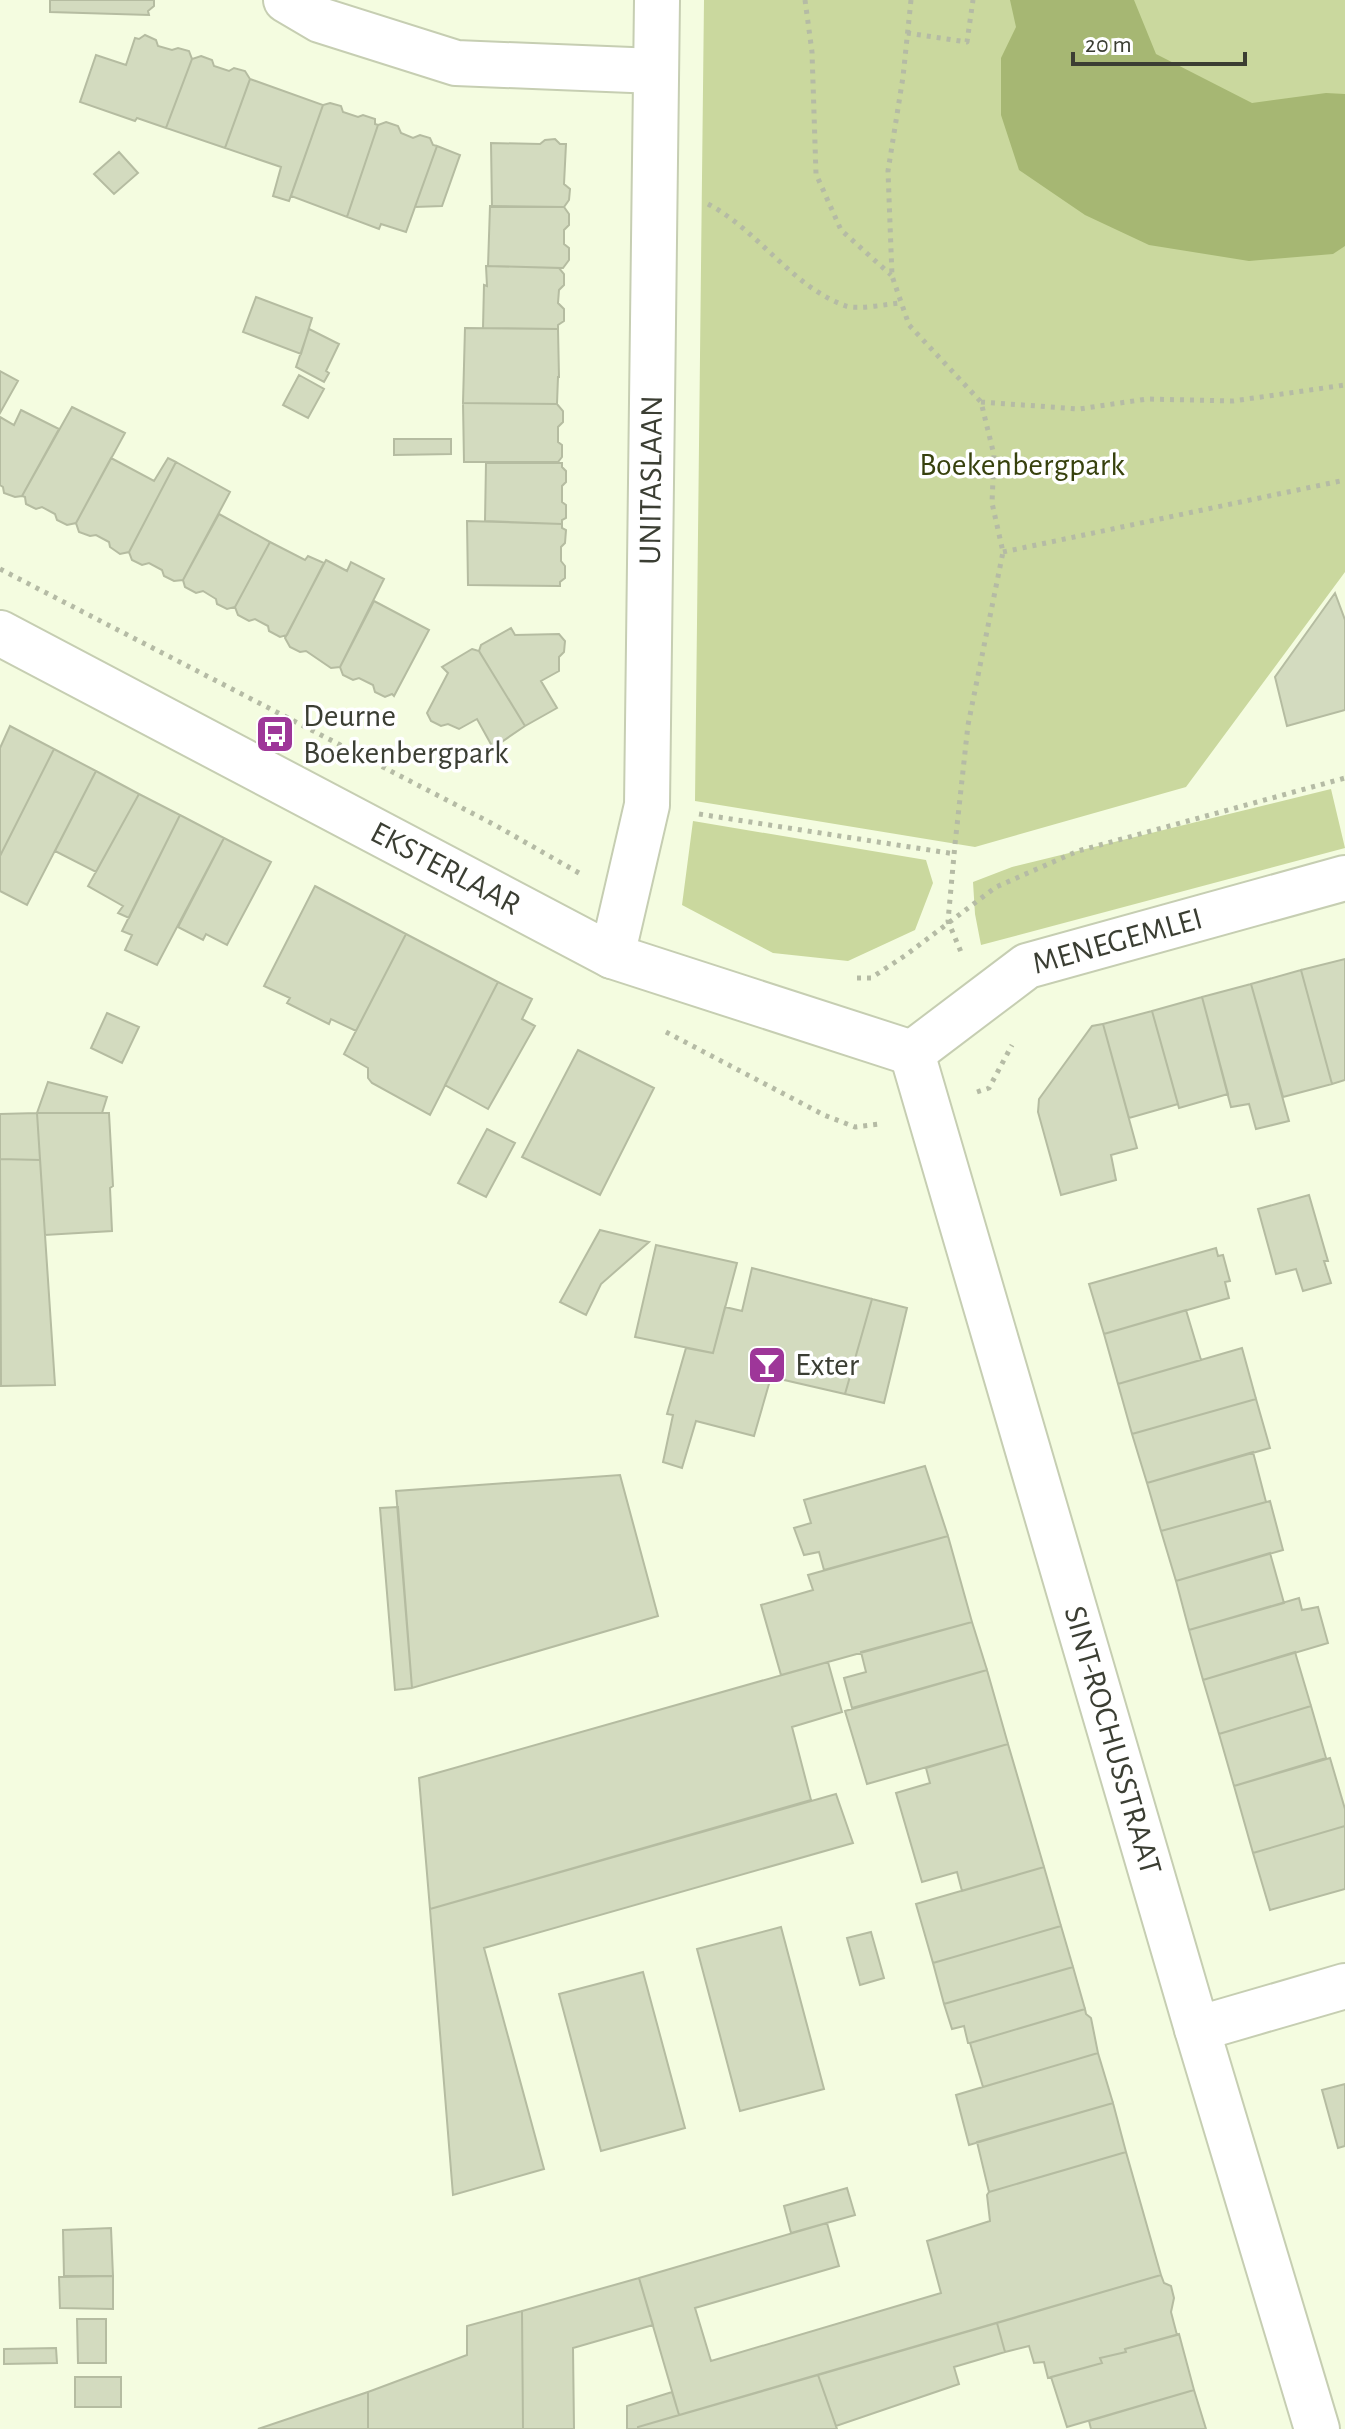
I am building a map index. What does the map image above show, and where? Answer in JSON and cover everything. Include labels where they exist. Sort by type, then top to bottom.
[{"type":"street","points":[[286,0],[320,20],[456,63],[656,71]]},
{"type":"street","name":"UNITASLAAN","points":[[612,956],[647,805],[657,0]]},
{"type":"street","name":"EKSTERLAAR","points":[[0,633],[612,956],[912,1053]]},
{"type":"street","name":"MENEGEMLEI","points":[[912,1053],[1027,966],[1345,878]]},
{"type":"street","name":"SINT-ROCHUSSTRAAT","points":[[912,1053],[1317,2429]]},
{"type":"street","points":[[1197,2029],[1345,1986]]},
{"type":"path","points":[[805,0],[812,52],[816,174],[841,230],[892,276]]},
{"type":"path","points":[[911,0],[888,171],[892,276],[909,325],[981,402],[994,455],[992,503],[1003,552],[968,725],[948,921],[982,999]]},
{"type":"path","points":[[907,33],[967,42],[973,0]]},
{"type":"path","points":[[720,211],[761,242],[804,283],[849,307],[901,303]]},
{"type":"path","points":[[981,402],[1079,409],[1147,399],[1233,401],[1345,385]]},
{"type":"path","points":[[1003,552],[1345,480]]},
{"type":"path","points":[[0,569],[495,825],[626,899]]},
{"type":"path","points":[[856,978],[871,978],[996,887],[1078,851],[1345,778]]},
{"type":"path","points":[[647,805],[955,854]]},
{"type":"path","points":[[928,1108],[989,1088],[1017,1036]]},
{"type":"green space","name":"Boekenbergpark","points":[[704,0],[1345,0],[1345,572],[1186,787],[975,847],[695,801]]},
{"type":"green space","points":[[1331,789],[1345,848],[981,945],[973,882],[1012,867]]},
{"type":"green space","points":[[693,821],[926,860],[933,883],[915,930],[848,961],[773,953],[682,905]]},
{"type":"shaded area","points":[[1010,0],[1134,0],[1156,54],[1252,103],[1326,93],[1345,94],[1345,246],[1333,254],[1249,261],[1149,245],[1085,215],[1019,170],[1001,115],[1001,58],[1016,27]]},
{"type":"building","points":[[50,0],[154,0],[154,6],[148,11],[149,15],[50,12]]},
{"type":"building","points":[[145,35],[156,40],[158,46],[189,51],[192,59],[166,128],[80,102],[96,55],[126,65],[135,38]]},
{"type":"building","points":[[201,56],[212,60],[214,66],[229,71],[234,68],[245,71],[250,79],[225,148],[166,128],[192,59]]},
{"type":"building","points":[[250,79],[323,105],[289,201],[273,196],[281,167],[225,148]]},
{"type":"building","points":[[323,105],[341,106],[343,112],[375,119],[378,125],[347,217],[291,196]]},
{"type":"building","points":[[386,122],[398,126],[401,133],[413,138],[420,135],[430,138],[437,146],[406,232],[381,224],[379,229],[347,217],[378,125]]},
{"type":"building","points":[[555,139],[560,144],[566,144],[564,184],[570,189],[569,200],[564,207],[492,207],[491,143],[540,144]]},
{"type":"building","points":[[437,146],[460,155],[442,206],[415,207]]},
{"type":"building","points":[[119,152],[138,173],[114,194],[94,174]]},
{"type":"building","points":[[490,206],[564,207],[569,214],[564,244],[569,248],[569,260],[563,268],[488,266]]},
{"type":"building","points":[[486,266],[559,268],[564,274],[558,303],[564,309],[564,321],[558,329],[483,328]]},
{"type":"building","points":[[256,297],[312,318],[301,354],[243,332]]},
{"type":"building","points":[[465,328],[558,329],[557,404],[463,403]]},
{"type":"building","points":[[309,329],[339,344],[324,382],[296,367]]},
{"type":"building","points":[[0,371],[18,381],[0,413]]},
{"type":"building","points":[[299,375],[324,389],[308,418],[283,405]]},
{"type":"building","points":[[463,403],[557,404],[563,411],[563,422],[558,427],[562,457],[558,462],[464,462]]},
{"type":"building","points":[[72,407],[125,433],[76,523],[67,525],[42,507],[36,509],[26,504],[22,496]]},
{"type":"building","points":[[21,410],[59,429],[22,496],[15,497],[4,493],[0,485],[0,417],[14,425]]},
{"type":"building","points":[[394,439],[451,439],[451,454],[394,455]]},
{"type":"building","points":[[111,458],[154,481],[168,458],[176,462],[129,552],[120,554],[110,547],[109,542],[96,535],[79,532],[76,523]]},
{"type":"building","points":[[176,462],[230,492],[183,580],[174,581],[149,563],[142,565],[132,560],[129,552]]},
{"type":"building","points":[[486,463],[562,463],[566,471],[562,502],[566,505],[566,518],[562,524],[485,521]]},
{"type":"building","points":[[219,514],[270,542],[235,607],[227,609],[203,591],[196,593],[185,587],[183,580]]},
{"type":"building","points":[[467,521],[562,524],[566,530],[565,543],[561,547],[565,578],[560,586],[468,585]]},
{"type":"building","points":[[270,542],[305,560],[308,556],[324,563],[287,635],[280,637],[255,619],[249,621],[238,615],[235,607]]},
{"type":"building","points":[[326,560],[347,571],[351,562],[384,579],[340,667],[331,668],[306,651],[300,652],[290,647],[285,638]]},
{"type":"building","points":[[1335,593],[1345,620],[1345,710],[1287,726],[1275,677]]},
{"type":"building","points":[[374,601],[429,630],[394,696],[385,697],[375,692],[373,685],[343,675],[340,667]]},
{"type":"building","points":[[511,628],[515,635],[559,634],[565,641],[564,652],[559,657],[559,671],[541,681],[557,708],[525,726],[479,651],[481,645]]},
{"type":"building","points":[[472,649],[479,651],[525,726],[492,746],[477,719],[459,729],[431,721],[427,713],[448,673],[442,667]]},
{"type":"building","points":[[10,726],[54,749],[0,856],[0,748]]},
{"type":"building","points":[[54,749],[96,771],[27,905],[0,891],[0,856]]},
{"type":"building","points":[[96,771],[139,794],[96,872],[55,851]]},
{"type":"building","points":[[139,794],[180,815],[129,918],[118,913],[123,906],[88,886]]},
{"type":"building","points":[[180,815],[224,838],[157,965],[125,950],[132,935],[122,931]]},
{"type":"building","points":[[224,838],[271,862],[227,945],[206,934],[203,940],[178,927]]},
{"type":"building","points":[[315,886],[406,934],[356,1031],[331,1019],[329,1024],[287,1003],[290,998],[264,986]]},
{"type":"building","points":[[406,934],[498,982],[430,1115],[372,1083],[368,1078],[368,1068],[344,1054]]},
{"type":"building","points":[[1345,959],[1345,1080],[1332,1084],[1301,970]]},
{"type":"building","points":[[1301,970],[1332,1084],[1283,1097],[1251,984]]},
{"type":"building","points":[[498,982],[532,999],[522,1019],[535,1026],[488,1109],[445,1085]]},
{"type":"building","points":[[1251,984],[1289,1121],[1256,1129],[1249,1104],[1231,1107],[1202,997]]},
{"type":"building","points":[[1202,997],[1228,1094],[1179,1108],[1152,1011]]},
{"type":"building","points":[[1152,1011],[1178,1104],[1129,1118],[1103,1024]]},
{"type":"building","points":[[107,1013],[139,1027],[122,1063],[91,1048]]},
{"type":"building","points":[[1103,1024],[1137,1148],[1111,1155],[1116,1180],[1061,1195],[1038,1112],[1039,1099],[1092,1026]]},
{"type":"building","points":[[578,1050],[654,1088],[600,1195],[522,1157]]},
{"type":"building","points":[[48,1082],[107,1097],[102,1113],[37,1113]]},
{"type":"building","points":[[37,1113],[40,1160],[0,1159],[0,1114]]},
{"type":"building","points":[[37,1113],[109,1113],[112,1231],[45,1235]]},
{"type":"building","points":[[487,1129],[515,1143],[486,1197],[458,1183]]},
{"type":"building","points":[[0,1159],[40,1160],[55,1385],[1,1386]]},
{"type":"building","points":[[1309,1195],[1328,1261],[1324,1261],[1331,1283],[1303,1291],[1296,1269],[1276,1274],[1258,1209]]},
{"type":"building","points":[[600,1230],[649,1242],[601,1284],[586,1315],[560,1302]]},
{"type":"building","points":[[656,1245],[737,1263],[713,1353],[635,1337]]},
{"type":"building","points":[[1216,1248],[1218,1256],[1223,1255],[1230,1281],[1225,1282],[1229,1298],[1104,1334],[1089,1284]]},
{"type":"building","name":"Exter","points":[[752,1268],[872,1299],[845,1394],[771,1377],[754,1436],[696,1421],[682,1468],[663,1462],[673,1415],[667,1414],[686,1348],[713,1353],[725,1307],[742,1311]]},
{"type":"building","points":[[872,1299],[907,1308],[884,1403],[845,1394]]},
{"type":"building","points":[[1186,1310],[1201,1360],[1118,1384],[1104,1334]]},
{"type":"building","points":[[1242,1348],[1256,1399],[1132,1434],[1118,1384]]},
{"type":"building","points":[[1256,1399],[1270,1448],[1147,1483],[1132,1434]]},
{"type":"building","points":[[1253,1452],[1266,1502],[1161,1531],[1147,1483]]},
{"type":"building","points":[[925,1466],[948,1536],[824,1570],[819,1552],[804,1555],[794,1528],[811,1523],[804,1500]]},
{"type":"building","points":[[620,1475],[658,1616],[412,1688],[396,1491]]},
{"type":"building","points":[[1270,1501],[1283,1550],[1176,1581],[1161,1531]]},
{"type":"building","points":[[398,1507],[412,1688],[395,1690],[380,1508]]},
{"type":"building","points":[[948,1536],[972,1622],[781,1675],[761,1605],[813,1590],[808,1575]]},
{"type":"building","points":[[1270,1553],[1284,1603],[1189,1630],[1176,1581]]},
{"type":"building","points":[[1299,1598],[1302,1610],[1318,1607],[1328,1643],[1203,1680],[1189,1630]]},
{"type":"building","points":[[972,1622],[987,1670],[852,1708],[844,1678],[866,1672],[861,1652]]},
{"type":"building","points":[[1295,1652],[1311,1706],[1219,1734],[1203,1680]]},
{"type":"building","points":[[828,1662],[842,1712],[792,1727],[811,1800],[430,1909],[419,1778]]},
{"type":"building","points":[[987,1670],[1008,1744],[867,1784],[845,1711]]},
{"type":"building","points":[[1311,1706],[1326,1758],[1234,1786],[1219,1734]]},
{"type":"building","points":[[1008,1744],[1044,1867],[962,1891],[957,1872],[922,1882],[896,1793],[930,1783],[926,1768]]},
{"type":"building","points":[[1330,1758],[1345,1809],[1345,1826],[1253,1853],[1234,1786]]},
{"type":"building","points":[[836,1794],[853,1843],[484,1948],[544,2169],[453,2195],[430,1909]]},
{"type":"building","points":[[1345,1826],[1345,1889],[1270,1910],[1253,1853]]},
{"type":"building","points":[[1044,1867],[1061,1926],[933,1963],[916,1904]]},
{"type":"building","points":[[1061,1926],[1073,1967],[944,2004],[933,1963]]},
{"type":"building","points":[[781,1927],[824,2089],[740,2111],[697,1949]]},
{"type":"building","points":[[871,1932],[884,1978],[860,1985],[847,1938]]},
{"type":"building","points":[[1073,1967],[1085,2009],[970,2043],[964,2026],[952,2029],[944,2004]]},
{"type":"building","points":[[643,1972],[685,2128],[601,2151],[559,1994]]},
{"type":"building","points":[[1085,2009],[1091,2018],[1098,2053],[983,2087],[970,2043]]},
{"type":"building","points":[[1098,2053],[1113,2103],[969,2145],[956,2095]]},
{"type":"building","points":[[1345,2084],[1345,2146],[1338,2148],[1322,2090]]},
{"type":"building","points":[[1113,2103],[1126,2152],[989,2192],[977,2142]]},
{"type":"building","points":[[1126,2152],[1161,2275],[679,2415],[639,2278],[827,2223],[839,2266],[695,2308],[711,2361],[941,2293],[927,2241],[990,2221],[989,2192]]},
{"type":"building","points":[[847,2188],[855,2215],[791,2233],[784,2206]]},
{"type":"building","points":[[111,2228],[113,2276],[64,2276],[63,2230]]},
{"type":"building","points":[[1161,2275],[1164,2283],[1171,2286],[1174,2298],[1171,2312],[1177,2335],[1125,2349],[1126,2352],[1100,2358],[1102,2363],[1048,2378],[1044,2362],[1034,2363],[1029,2346],[1005,2352],[997,2323]]},
{"type":"building","points":[[113,2276],[113,2309],[60,2308],[59,2277]]},
{"type":"building","points":[[639,2278],[653,2325],[573,2348],[574,2429],[523,2429],[522,2311]]},
{"type":"building","points":[[522,2311],[523,2429],[368,2429],[368,2392],[467,2355],[467,2326]]},
{"type":"building","points":[[77,2319],[106,2319],[106,2363],[78,2363]]},
{"type":"building","points":[[997,2323],[1005,2352],[954,2367],[959,2384],[836,2426],[818,2375]]},
{"type":"building","points":[[1179,2334],[1194,2390],[1067,2427],[1051,2377],[1102,2363],[1100,2358],[1126,2352],[1125,2349]]},
{"type":"building","points":[[56,2348],[57,2363],[4,2364],[4,2349]]},
{"type":"building","points":[[818,2375],[837,2429],[638,2429],[638,2427]]},
{"type":"building","points":[[75,2377],[121,2377],[121,2407],[75,2407]]},
{"type":"building","points":[[1194,2390],[1206,2429],[1091,2429],[1089,2421]]},
{"type":"building","points":[[368,2392],[368,2429],[258,2429]]},
{"type":"building","points":[[672,2392],[679,2415],[638,2429],[627,2429],[627,2406]]},
{"type":"place","name":"Deurne Boekenbergpark","points":[[275,734]]},
{"type":"place","name":"Exter","points":[[767,1365]]}]
